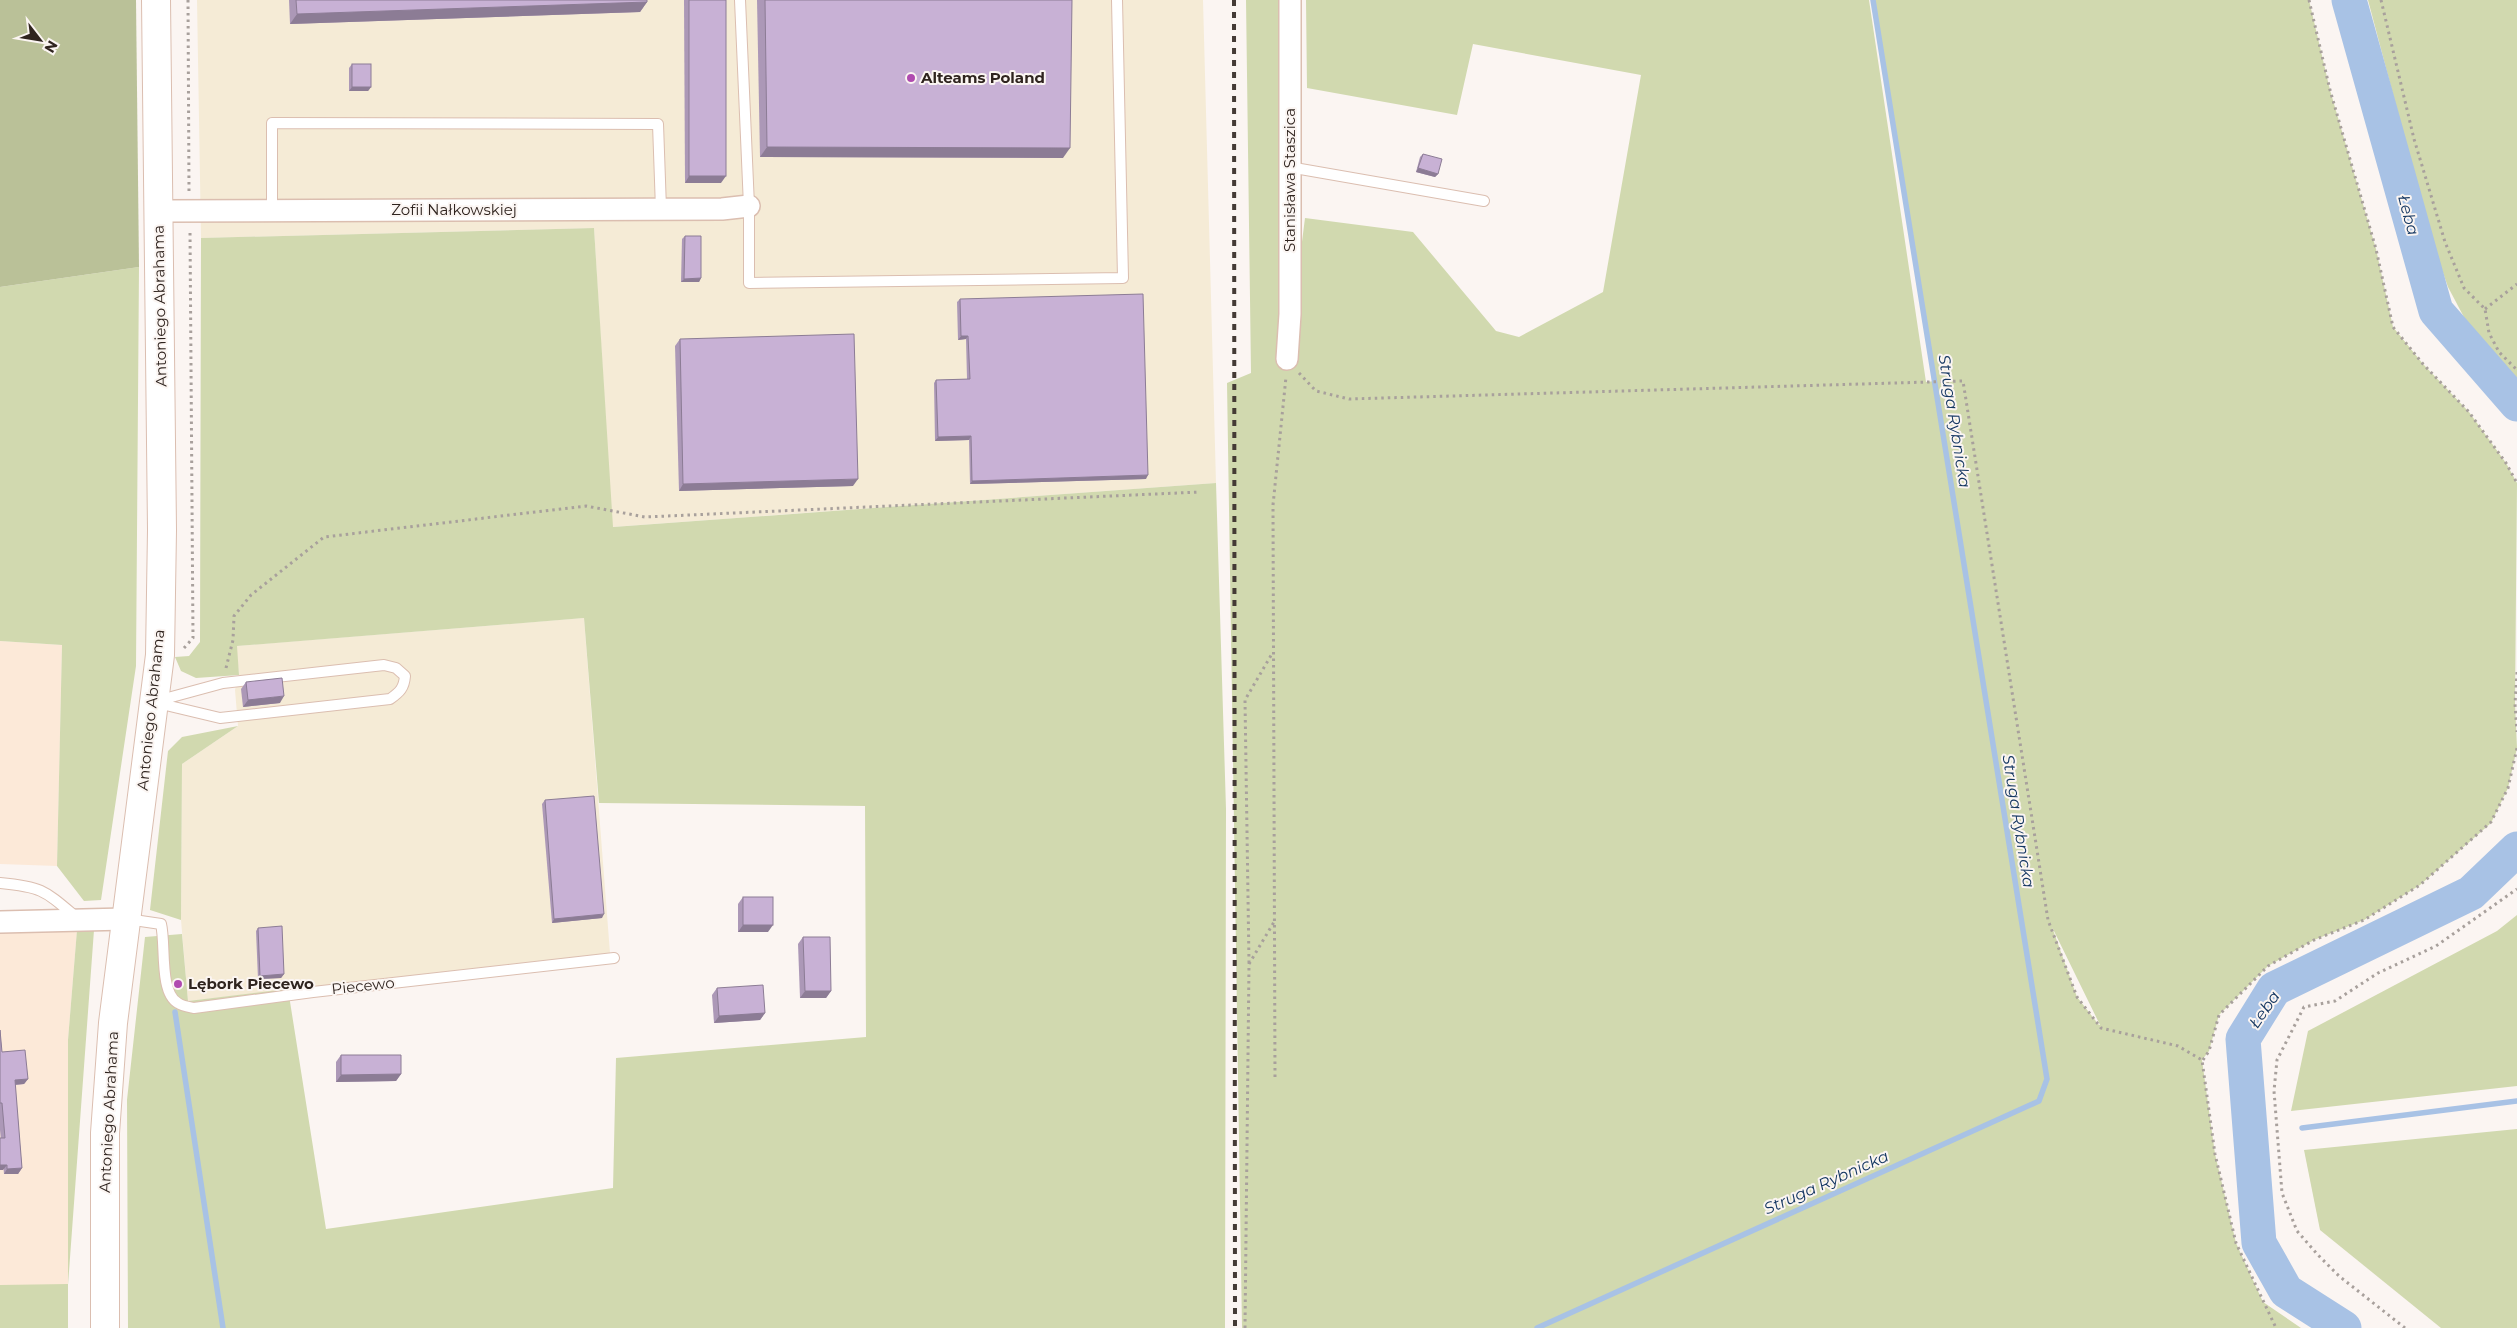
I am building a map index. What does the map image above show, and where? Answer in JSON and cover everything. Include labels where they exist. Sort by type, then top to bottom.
[{"type":"main road","name":"Antoniego Abrahama","points":[[105,1328],[105,1133],[113,1023],[160,655],[162,530],[156,0]]},
{"type":"street","name":"Stanisława Staszica","points":[[1287,360],[1290,314],[1290,0]]},
{"type":"street","name":"Zofii Nałkowskiej","points":[[159,211],[661,209],[749,206]]},
{"type":"street","name":"Piecewo","points":[[0,922],[125,919]]},
{"type":"lane","points":[[740,0],[749,206],[749,283],[1124,278],[1117,0]]},
{"type":"lane","points":[[272,210],[272,123],[658,124],[661,209]]},
{"type":"lane","points":[[1289,167],[1484,201]]},
{"type":"lane","points":[[384,665],[396,668],[405,676],[404,684],[399,693],[390,699],[239,718],[220,718],[154,702],[223,683],[384,665]]},
{"type":"lane","points":[[0,883],[30,886],[46,892],[78,920]]},
{"type":"lane","name":"Piecewo","points":[[125,919],[161,924],[165,940],[164,978],[170,996],[178,1003],[194,1008],[313,992],[614,958]]},
{"type":"path","points":[[160,655],[182,651],[193,638],[188,0]]},
{"type":"path","points":[[2309,0],[2330,90],[2376,249],[2393,327],[2424,364],[2469,412],[2506,463],[2517,483]]},
{"type":"path","points":[[2382,0],[2414,139],[2445,242],[2464,288],[2485,309],[2490,332],[2499,352],[2517,370]]},
{"type":"path","points":[[2485,309],[2517,284]]},
{"type":"path","points":[[1275,1077],[1273,504],[1287,360]]},
{"type":"path","points":[[1287,360],[1316,391],[1349,399],[1963,381],[2048,920],[2077,997],[2101,1028],[2178,1046],[2202,1060]]},
{"type":"path","points":[[223,683],[233,640],[234,616],[251,595],[324,537],[586,506],[645,517],[1200,492]]},
{"type":"path","points":[[1245,1328],[1249,964],[1245,700],[1274,652]]},
{"type":"path","points":[[2517,672],[2515,704],[2517,732]]},
{"type":"path","points":[[2276,1328],[2236,1243],[2215,1154],[2202,1060],[2209,1051],[2219,1015],[2268,966],[2314,940],[2364,920],[2420,885],[2491,822],[2508,788],[2517,748]]},
{"type":"path","points":[[2405,1328],[2339,1276],[2297,1231],[2282,1193],[2274,1091],[2277,1060],[2304,1007],[2335,1001],[2378,973],[2436,946],[2517,889]]},
{"type":"path","points":[[1249,964],[1275,921]]},
{"type":"shaded area","points":[[197,0],[1203,0],[1216,483],[612,527],[594,228],[201,238]]},
{"type":"shaded area","points":[[584,618],[610,953],[188,1001],[181,920],[182,764],[238,726],[235,690],[239,675],[236,646]]},
{"type":"shaded area","points":[[0,641],[62,645],[57,866],[0,864]]},
{"type":"shaded area","points":[[77,930],[68,1040],[68,1285],[0,1285],[0,933]]},
{"type":"green space","points":[[0,0],[136,0],[139,267],[0,287]]},
{"type":"green space","points":[[1246,0],[1290,0],[1288,353],[1305,218],[1413,232],[1496,331],[1519,337],[1603,292],[1641,75],[1473,44],[1457,115],[1307,88],[1306,0],[1869,0],[1926,382],[1935,381],[1873,0],[2309,0],[2330,90],[2376,249],[2393,327],[2423,364],[2469,412],[2506,463],[2517,483],[2515,704],[2517,748],[2508,788],[2491,823],[2420,885],[2364,920],[2314,940],[2268,966],[2219,1015],[2209,1051],[2202,1060],[2215,1154],[2236,1243],[2263,1302],[2301,1328],[1242,1328],[1227,383],[1251,373]],"holes":[[[2052,927],[2100,1025],[2077,997]]]},
{"type":"green space","points":[[2368,0],[2517,0],[2517,378],[2487,349],[2466,321],[2448,287],[2431,238]]},
{"type":"green space","points":[[594,228],[613,527],[1216,483],[1226,809],[1225,1328],[128,1328],[127,1100],[145,937],[182,934],[188,1001],[288,989],[326,1229],[613,1188],[616,1058],[866,1037],[865,806],[599,803],[584,618],[237,646],[239,675],[196,678],[181,671],[175,657],[189,656],[200,642],[201,238]]},
{"type":"green space","points":[[139,267],[136,666],[101,900],[84,901],[57,866],[62,645],[0,641],[0,287]]},
{"type":"green space","points":[[238,726],[182,764],[181,920],[150,910],[168,751],[182,737]]},
{"type":"green space","points":[[2517,915],[2517,1086],[2291,1111],[2308,1031],[2497,931]]},
{"type":"green space","points":[[77,930],[94,930],[68,1285],[68,1328],[0,1328],[0,1285],[68,1284],[68,1040]]},
{"type":"green space","points":[[2517,1129],[2517,1328],[2441,1328],[2320,1230],[2304,1150]]},
{"type":"building","points":[[296,0],[647,0],[647,2],[297,14]]},
{"type":"building","points":[[689,0],[726,0],[726,176],[689,176]]},
{"type":"building","name":"Alteams Poland","points":[[765,0],[1072,0],[1070,148],[767,147]]},
{"type":"building","points":[[352,64],[371,64],[371,87],[352,87]]},
{"type":"building","points":[[1423,154],[1442,159],[1438,174],[1418,168]]},
{"type":"building","points":[[685,236],[701,236],[701,278],[684,279]]},
{"type":"building","points":[[1143,294],[1148,475],[972,481],[971,436],[938,437],[936,380],[970,379],[968,336],[961,336],[960,299]]},
{"type":"building","points":[[854,334],[858,479],[683,484],[680,339]]},
{"type":"building","points":[[282,678],[284,696],[248,700],[246,682]]},
{"type":"building","points":[[594,796],[604,914],[554,919],[545,800]]},
{"type":"building","points":[[743,897],[773,897],[773,925],[743,925]]},
{"type":"building","points":[[282,926],[284,974],[260,976],[258,928]]},
{"type":"building","points":[[803,937],[830,937],[831,991],[805,991]]},
{"type":"building","points":[[763,985],[765,1013],[719,1016],[717,988]]},
{"type":"building","points":[[0,1030],[2,1052],[25,1050],[28,1079],[15,1080],[22,1168],[7,1169],[7,1165],[0,1165],[0,1138],[5,1138],[2,1103],[0,1103]]},
{"type":"building","points":[[341,1055],[401,1055],[401,1074],[341,1075]]},
{"type":"waterway","name":"Struga Rybnicka","points":[[1537,1328],[2039,1101],[2047,1079],[1873,0]]},
{"type":"waterway","name":"Łeba","points":[[2349,0],[2436,311],[2517,404]]},
{"type":"waterway","name":"Łeba","points":[[2344,1328],[2286,1291],[2259,1243],[2243,1039],[2274,989],[2471,893],[2517,849]]},
{"type":"waterway","points":[[175,1012],[223,1328]]},
{"type":"waterway","points":[[2302,1128],[2517,1101]]},
{"type":"railway","points":[[1234,0],[1235,1328]]},
{"type":"place","name":"Alteams Poland","points":[[911,78]]},
{"type":"place","name":"Lębork Piecewo","points":[[178,984]]}]
